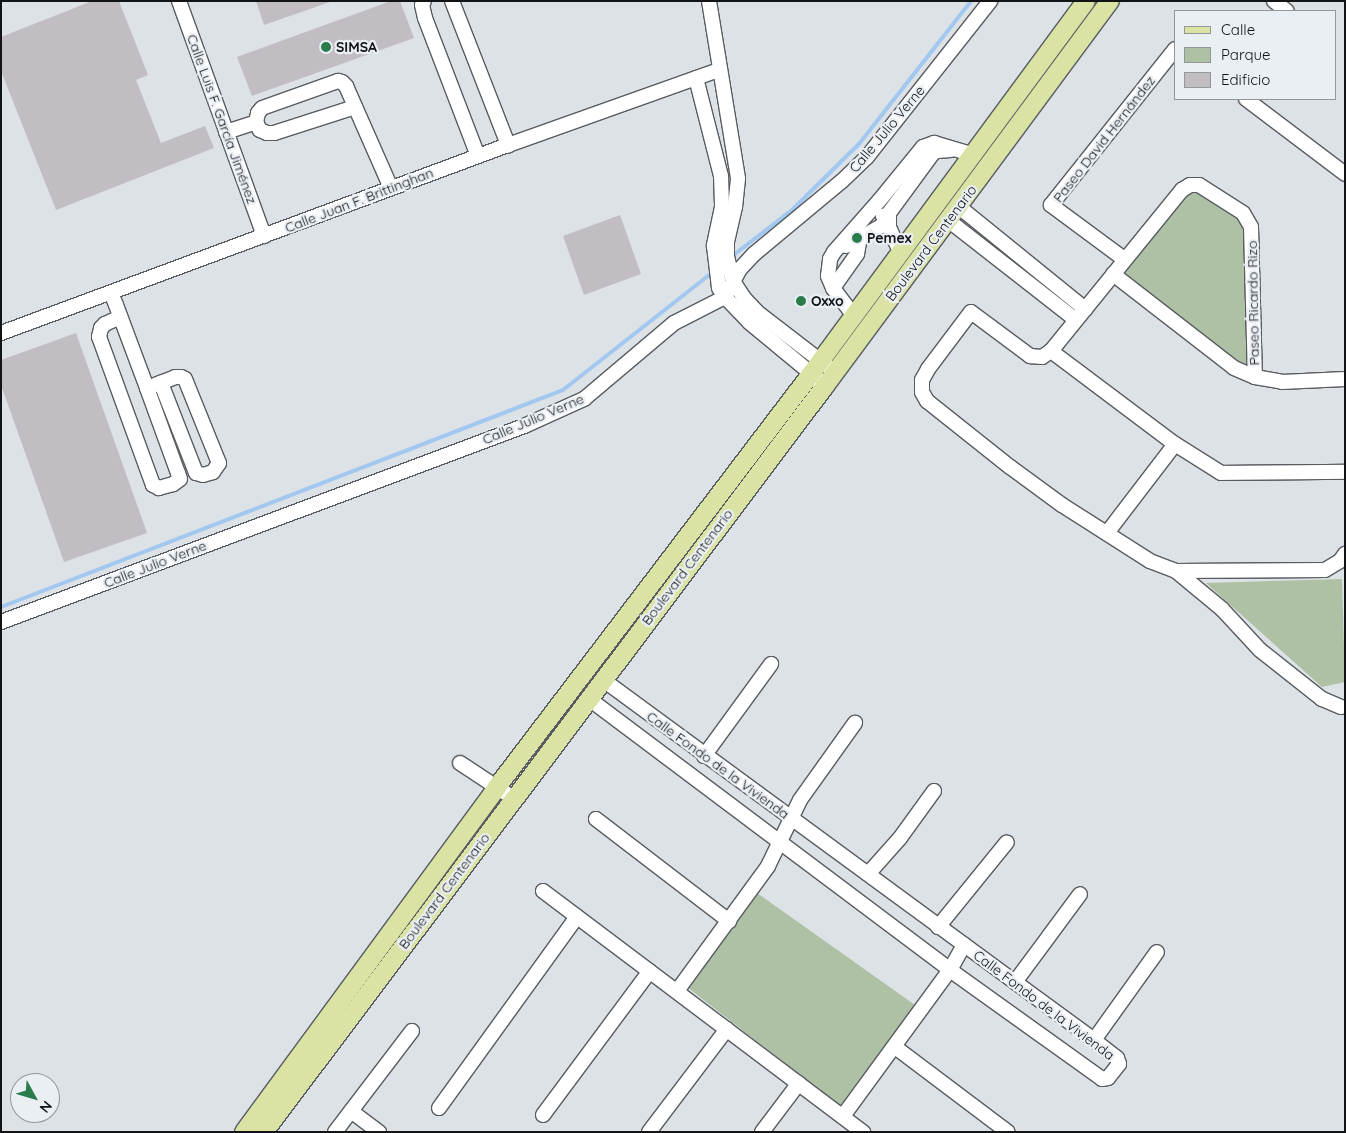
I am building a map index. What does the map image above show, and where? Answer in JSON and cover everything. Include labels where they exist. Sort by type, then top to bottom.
[{"type":"main road","name":"Boulevard Centenario","points":[[244,1132],[513,798],[830,379],[1110,1]]},
{"type":"main road","name":"Boulevard Centenario","points":[[264,1132],[497,787],[816,368],[1081,8]]},
{"type":"main road","points":[[1044,90],[1075,37],[1081,8]]},
{"type":"main road","points":[[953,213],[946,211],[948,205],[971,170],[997,123]]},
{"type":"main road","points":[[662,569],[678,580]]},
{"type":"main road","points":[[588,698],[586,690],[588,683],[627,629],[628,614]]},
{"type":"street","name":"Calle Luis F. García Jiménez","points":[[179,1],[264,236]]},
{"type":"street","points":[[424,1],[422,5],[425,18],[478,156]]},
{"type":"street","points":[[452,1],[508,145]]},
{"type":"street","points":[[709,1],[738,179],[727,243],[731,276],[744,298],[816,368]]},
{"type":"street","name":"Calle Julio Verne","points":[[1,622],[566,408],[584,399],[602,386],[674,324],[724,297],[731,276],[754,254],[842,182],[867,157],[990,1]]},
{"type":"street","points":[[1274,1],[1286,10]]},
{"type":"street","name":"Paseo David Hernández","points":[[1124,259],[1051,204],[1174,50]]},
{"type":"street","name":"Calle Juan F. Brittinghan","points":[[1,333],[508,145],[719,70]]},
{"type":"street","points":[[696,78],[721,176],[722,207],[714,246],[714,258],[717,281],[724,297],[749,322],[830,379]]},
{"type":"street","points":[[355,107],[274,133],[260,130],[256,122],[258,113],[262,108],[338,81],[346,86],[391,188]]},
{"type":"street","points":[[1247,100],[1345,174]]},
{"type":"street","points":[[226,132],[256,122]]},
{"type":"street","points":[[854,316],[833,288],[828,276],[830,259],[834,252],[880,201],[923,147],[934,143],[974,155]]},
{"type":"street","points":[[888,222],[889,213],[933,153],[954,149]]},
{"type":"street","name":"Paseo Ricardo Rizo","points":[[1124,259],[1182,190],[1190,185],[1199,185],[1210,190],[1243,213],[1251,227],[1255,377]]},
{"type":"street","points":[[880,201],[881,214],[888,222],[901,254]]},
{"type":"street","points":[[953,213],[1085,309]]},
{"type":"street","points":[[953,213],[1076,320]]},
{"type":"street","points":[[834,252],[888,222]]},
{"type":"street","points":[[833,288],[857,254],[860,237]]},
{"type":"street","points":[[1124,259],[1076,320],[1050,351],[1042,357],[1030,356],[971,312],[928,369],[922,380],[922,392],[927,401],[1062,505],[1150,561],[1176,571],[1222,609],[1260,650],[1322,699],[1341,707]]},
{"type":"street","points":[[1113,274],[1234,368],[1255,377],[1282,382],[1345,380]]},
{"type":"street","points":[[111,293],[147,388],[180,479],[159,488],[153,485],[151,481],[99,336],[101,328],[105,324],[120,317]]},
{"type":"street","points":[[1050,351],[1175,444],[1221,473],[1345,472]]},
{"type":"street","points":[[147,388],[175,377],[185,379],[219,463],[213,472],[203,475],[196,473],[161,383]]},
{"type":"street","points":[[1106,533],[1175,444]]},
{"type":"street","points":[[1176,571],[1325,570],[1340,562],[1345,554]]},
{"type":"street","points":[[704,756],[771,664]]},
{"type":"street","name":"Calle Fondo de la Vivienda","points":[[588,698],[950,970],[1105,1079],[1119,1064],[1094,1040],[704,756],[602,679]]},
{"type":"street","points":[[677,991],[768,866],[800,800],[855,723]]},
{"type":"street","points":[[460,763],[513,798]]},
{"type":"street","points":[[868,874],[900,838],[934,791]]},
{"type":"street","points":[[596,819],[729,921]]},
{"type":"street","points":[[938,927],[1007,842]]},
{"type":"street","points":[[543,891],[863,1132]]},
{"type":"street","points":[[1014,982],[1080,894]]},
{"type":"street","points":[[439,1108],[577,917]]},
{"type":"street","points":[[843,1116],[950,970],[964,945]]},
{"type":"street","points":[[1094,1040],[1156,952]]},
{"type":"street","points":[[544,1114],[650,971]]},
{"type":"street","points":[[650,1132],[728,1029]]},
{"type":"street","points":[[335,1132],[412,1031]]},
{"type":"street","points":[[895,1047],[1008,1132]]},
{"type":"street","points":[[762,1132],[799,1083]]},
{"type":"street","points":[[352,1110],[379,1132]]},
{"type":"green space","points":[[1202,191],[1238,216],[1247,228],[1250,371],[1235,364],[1121,274],[1186,194]]},
{"type":"green space","points":[[1342,579],[1345,682],[1322,687],[1206,583]]},
{"type":"green space","points":[[757,893],[915,1005],[840,1106],[687,987]]},
{"type":"building","points":[[92,1],[119,1],[148,75],[136,80],[161,143],[205,126],[214,148],[56,210],[1,71],[1,37]]},
{"type":"building","points":[[256,1],[330,1],[330,2],[264,25]]},
{"type":"building","name":"SIMSA","points":[[391,1],[400,1],[414,38],[252,96],[237,57]]},
{"type":"building","points":[[620,215],[641,274],[584,295],[563,236]]},
{"type":"building","points":[[76,333],[147,533],[64,562],[1,385],[1,360]]},
{"type":"waterway","points":[[731,257],[792,210],[859,144],[971,1]]},
{"type":"waterway","points":[[1,607],[563,390],[714,271]]},
{"type":"place","name":"SIMSA","points":[[326,47]]},
{"type":"place","name":"Pemex","points":[[857,238]]},
{"type":"place","name":"Oxxo","points":[[801,301]]}]
